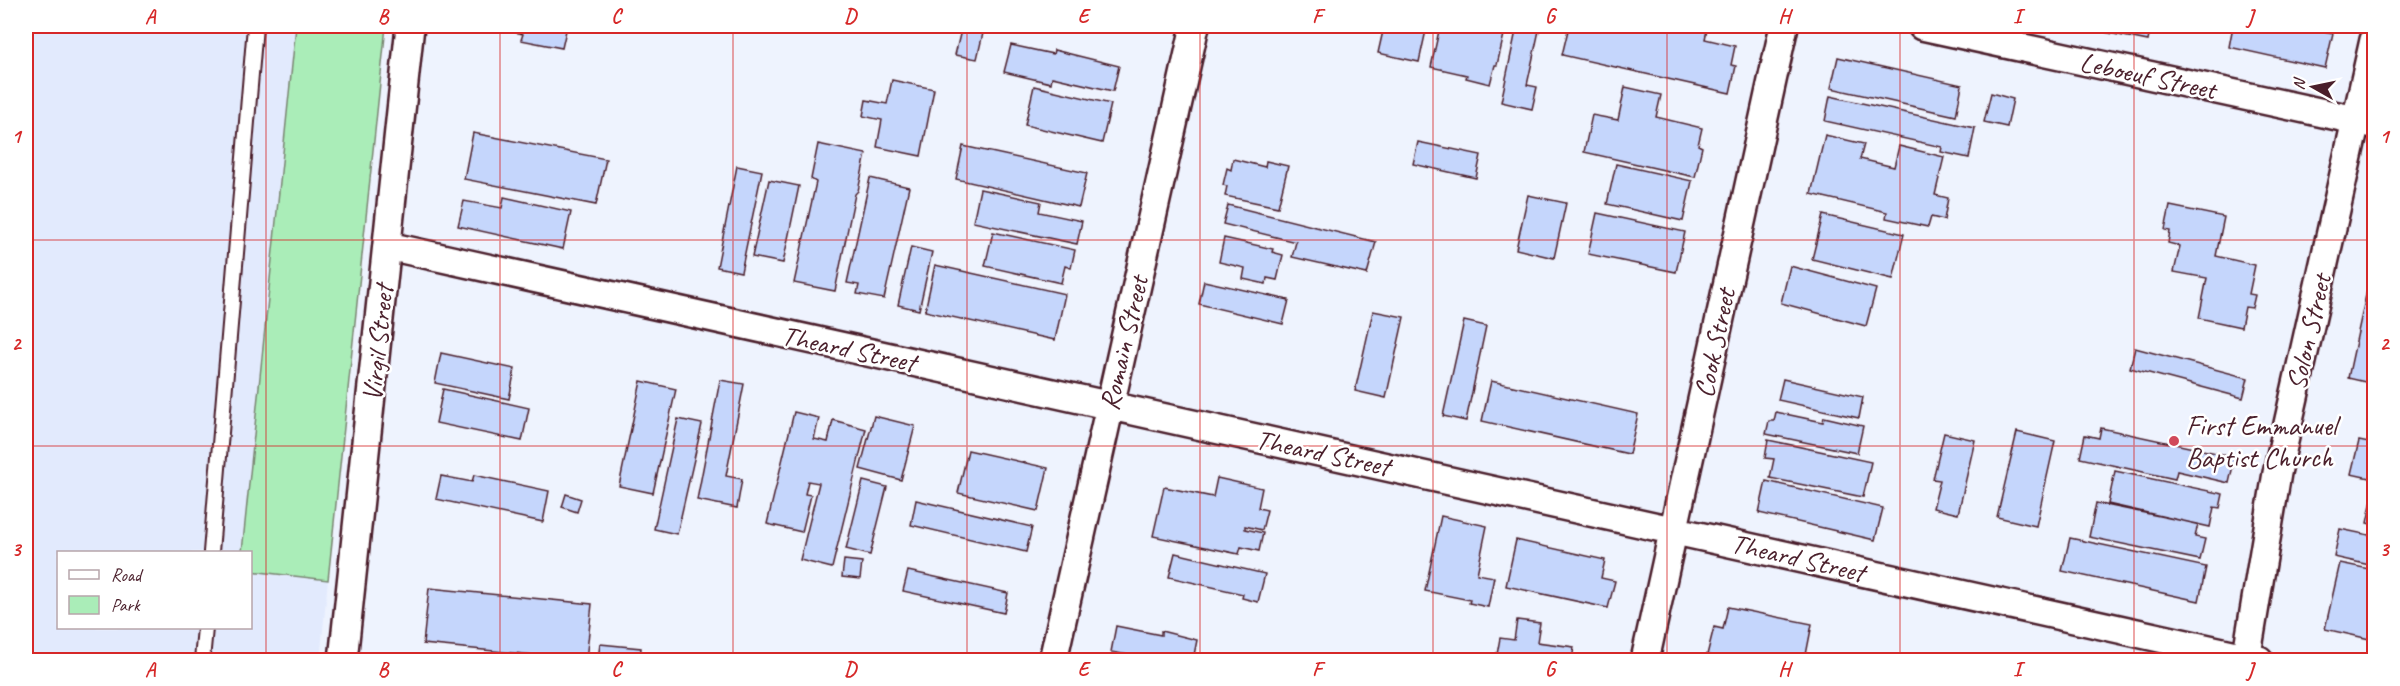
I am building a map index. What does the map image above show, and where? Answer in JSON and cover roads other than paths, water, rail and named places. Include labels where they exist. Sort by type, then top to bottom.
[{"type":"street","name":"Virgil Street","points":[[343,660],[410,26]]},
{"type":"street","name":"Romain Street","points":[[1053,660],[1108,405],[1195,26]]},
{"type":"street","name":"Cook Street","points":[[1645,660],[1784,26]]},
{"type":"street","name":"Leboeuf Street","points":[[1922,26],[2365,122]]},
{"type":"street","name":"Solon Street","points":[[2250,660],[2277,473],[2365,122],[2374,40]]},
{"type":"street","name":"Theard Street","points":[[388,246],[1673,529],[2250,660]]},
{"type":"lane","points":[[211,551],[255,26]]},
{"type":"lane","points":[[202,660],[205,629]]},
{"type":"place","name":"First Emmanuel Baptist Church","points":[[2174,441]]}]
